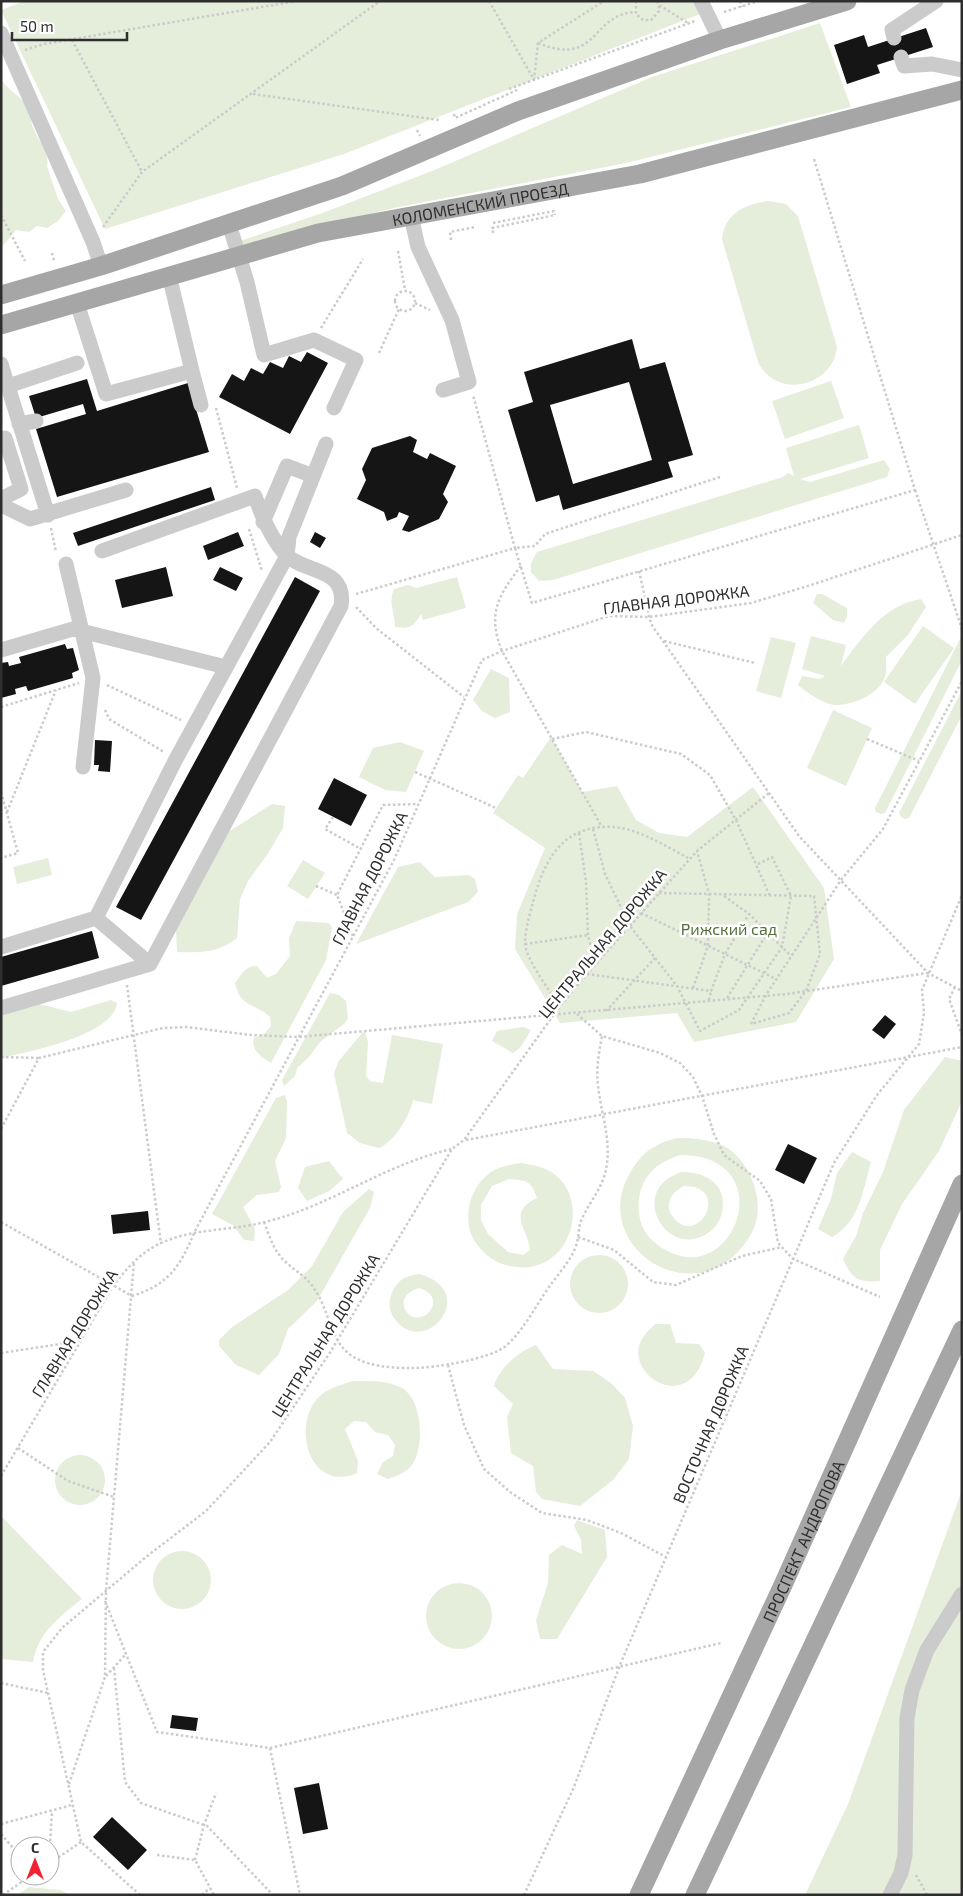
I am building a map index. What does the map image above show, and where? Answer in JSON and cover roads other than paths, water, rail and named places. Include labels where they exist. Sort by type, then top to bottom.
[{"type":"main road","points":[[1,295],[101,266],[342,186],[518,111],[720,40],[847,1]]},
{"type":"main road","name":"КОЛОМЕНСКИЙ ПРОЕЗД","points":[[1,325],[318,233],[640,174],[962,90]]},
{"type":"main road","name":"ПРОСПЕКТ АНДРОПОВА","points":[[639,1895],[783,1585],[962,1184]]},
{"type":"main road","points":[[695,1895],[962,1330]]},
{"type":"street","points":[[702,1],[720,40]]},
{"type":"street","points":[[894,38],[892,30],[936,1]]},
{"type":"street","points":[[1,33],[93,242],[101,266]]},
{"type":"street","points":[[901,58],[904,66],[932,64],[962,70]]},
{"type":"street","points":[[411,216],[418,247],[452,320],[469,382],[443,390]]},
{"type":"street","points":[[229,224],[264,355],[314,340],[356,360],[334,408]]},
{"type":"street","points":[[169,275],[201,405]]},
{"type":"street","points":[[77,304],[106,394],[192,370]]},
{"type":"street","points":[[8,386],[77,363]]},
{"type":"street","points":[[1,364],[48,515]]},
{"type":"street","points":[[19,424],[36,421]]},
{"type":"street","points":[[1,439],[4,438],[21,489],[1,499]]},
{"type":"street","points":[[1,947],[96,918],[176,759],[287,556],[288,537],[326,444]]},
{"type":"street","points":[[263,522],[287,466],[313,476]]},
{"type":"street","points":[[1,505],[30,519],[126,490]]},
{"type":"street","points":[[1,1008],[150,964],[345,598],[335,579],[287,556],[263,522],[255,496],[102,551]]},
{"type":"street","points":[[66,564],[93,678],[82,767]]},
{"type":"street","points":[[1,650],[73,629],[226,667]]},
{"type":"street","points":[[96,918],[150,964]]},
{"type":"street","points":[[890,1895],[901,1873],[905,1854],[906,1718],[912,1690],[927,1650],[962,1594]]},
{"type":"park label","name":"Рижский сад","points":[[729,928]]}]
